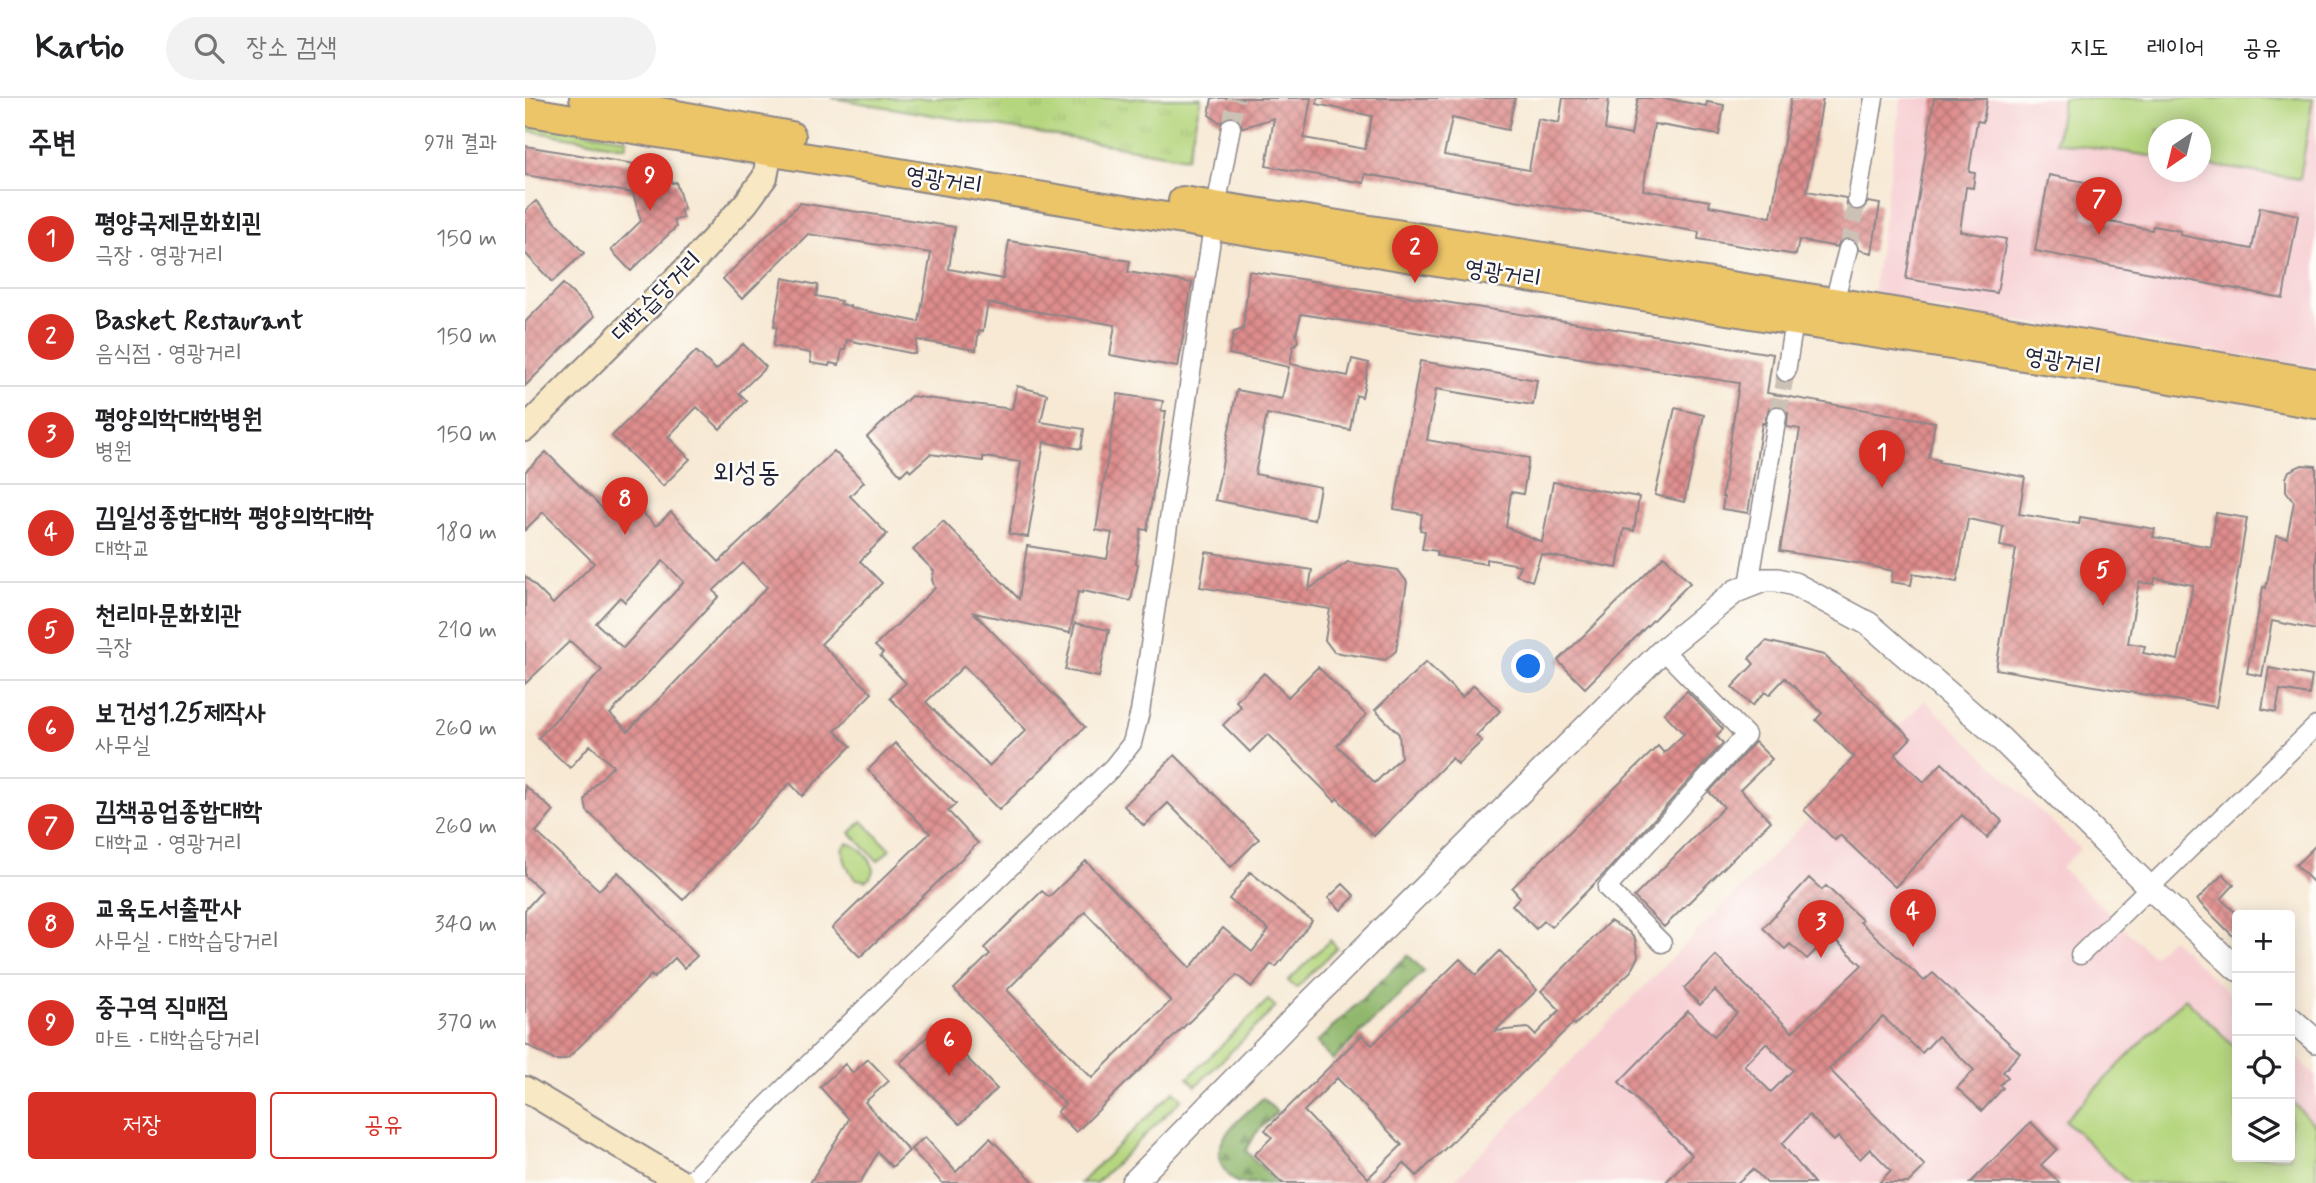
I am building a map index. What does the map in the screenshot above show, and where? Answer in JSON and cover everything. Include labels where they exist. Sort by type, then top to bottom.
[{"type":"main road","name":"영광거리","points":[[584,98],[1794,321],[2148,375],[2316,404]]},
{"type":"main road","name":"영광거리","points":[[525,111],[769,152],[1834,302],[2316,383]]},
{"type":"main road","name":"대학습당거리","points":[[525,429],[689,266],[746,204],[765,177],[769,152]]},
{"type":"main road","points":[[525,1089],[682,1183]]},
{"type":"street","points":[[1857,200],[1874,98]]},
{"type":"street","points":[[688,1183],[1113,767],[1132,743],[1140,712],[1214,216],[1231,127]]},
{"type":"street","points":[[1834,302],[1848,249]]},
{"type":"street","points":[[1786,372],[1794,321]]},
{"type":"street","points":[[1749,584],[1777,416]]},
{"type":"street","points":[[1133,1183],[1302,1010],[1663,650],[1720,601],[1749,584],[1764,580],[1794,584],[1869,624],[2000,738],[2149,887],[2232,965]]},
{"type":"street","points":[[1662,943],[1607,888],[1746,735],[1663,650]]},
{"type":"street","points":[[2080,956],[2316,726]]},
{"type":"street","points":[[2295,1022],[2316,1041]]},
{"type":"shaded area","points":[[1901,98],[2316,98],[2316,367],[1872,299]]},
{"type":"shaded area","points":[[1925,700],[2080,849],[2061,868],[2153,956],[2171,938],[2232,996],[2232,1162],[2295,1162],[2295,1056],[2316,1077],[2316,1183],[1451,1183]]},
{"type":"green space","points":[[832,98],[1201,98],[1187,158]]},
{"type":"green space","points":[[2063,98],[2313,98],[2300,179],[2211,166],[2211,119],[2148,119],[2148,156],[2056,142]]},
{"type":"green space","points":[[525,122],[627,139],[625,147],[525,130]]},
{"type":"green space","points":[[862,821],[890,849],[878,861],[850,833]]},
{"type":"green space","points":[[847,843],[860,849],[874,869],[870,878],[865,881],[854,878],[846,864],[842,849]]},
{"type":"green space","points":[[1330,940],[1337,948],[1296,988],[1288,981]]},
{"type":"green space","points":[[1408,955],[1424,971],[1333,1060],[1316,1043]]},
{"type":"green space","points":[[2185,998],[2232,1044],[2232,1162],[2295,1162],[2295,1105],[2316,1126],[2316,1183],[2129,1183],[2065,1120]]},
{"type":"green space","points":[[1268,1000],[1276,1007],[1196,1086],[1188,1078]]},
{"type":"green space","points":[[1174,1091],[1182,1099],[1096,1183],[1080,1183]]},
{"type":"green space","points":[[1263,1098],[1277,1112],[1256,1133],[1246,1151],[1277,1183],[1239,1183],[1223,1168],[1219,1158],[1220,1148],[1230,1129]]},
{"type":"building","points":[[1212,98],[1311,98],[1304,138],[1365,149],[1372,116],[1317,104],[1318,98],[1515,98],[1508,130],[1452,118],[1444,155],[1529,170],[1538,119],[1559,123],[1563,98],[1609,98],[1605,130],[1631,135],[1638,98],[1662,98],[1706,106],[1707,102],[1724,105],[1719,135],[1654,124],[1643,190],[1710,201],[1709,206],[1771,217],[1791,98],[1823,98],[1807,191],[1846,198],[1847,205],[1854,211],[1862,210],[1868,202],[1880,204],[1872,253],[1859,250],[1855,241],[1846,238],[1840,241],[1837,247],[1799,240],[1796,255],[1698,239],[1699,232],[1365,174],[1364,183],[1266,166],[1274,118],[1245,127],[1242,127],[1239,119],[1232,116],[1221,123],[1209,115]]},
{"type":"building","points":[[1934,98],[1987,98],[1983,122],[1977,121],[1969,172],[1975,173],[1973,188],[1966,187],[1960,231],[2006,239],[1997,293],[1906,279]]},
{"type":"building","points":[[525,146],[658,168],[661,177],[670,174],[672,183],[676,182],[684,209],[680,210],[683,218],[674,220],[676,227],[631,271],[611,250],[641,221],[633,193],[525,175]]},
{"type":"building","points":[[2049,175],[2090,183],[2084,217],[2152,230],[2153,226],[2181,231],[2180,235],[2252,249],[2260,207],[2298,215],[2283,298],[2035,251]]},
{"type":"building","points":[[536,201],[584,253],[552,282],[525,253],[525,211]]},
{"type":"building","points":[[800,203],[955,227],[949,269],[1003,279],[1009,241],[1130,261],[1128,272],[1192,283],[1178,367],[1110,355],[1115,325],[988,303],[976,350],[917,340],[915,354],[847,340],[839,365],[811,363],[810,353],[773,346],[783,278],[818,285],[816,296],[841,301],[840,304],[850,308],[919,322],[931,253],[808,234],[742,299],[723,279]]},
{"type":"building","points":[[1249,271],[1773,354],[1767,393],[1935,422],[1929,458],[1939,460],[1938,462],[2025,477],[2019,514],[2079,524],[2080,517],[2155,529],[2153,537],[2211,547],[2216,513],[2247,518],[2216,707],[1996,669],[2016,549],[2000,546],[2003,526],[1968,519],[1957,582],[1913,574],[1911,585],[1891,582],[1893,571],[1780,551],[1800,429],[1787,427],[1788,413],[1784,407],[1774,405],[1769,408],[1764,424],[1762,423],[1748,513],[1722,509],[1739,383],[1301,314],[1296,334],[1298,341],[1293,347],[1290,364],[1348,376],[1352,359],[1369,363],[1362,397],[1356,395],[1350,430],[1267,414],[1255,474],[1320,487],[1314,520],[1215,500],[1237,390],[1282,399],[1289,367],[1229,354],[1234,332],[1243,329]],"holes":[[[2155,578],[2193,585],[2178,660],[2143,653],[2145,646],[2128,643],[2139,582],[2154,584]]]},
{"type":"building","points":[[563,284],[595,316],[525,386],[525,322]]},
{"type":"building","points":[[743,344],[766,367],[739,393],[747,401],[720,429],[697,407],[668,437],[690,459],[663,486],[612,436],[696,351],[716,370]]},
{"type":"building","points":[[1420,361],[1537,380],[1533,405],[1436,389],[1427,440],[1529,458],[1523,494],[1511,492],[1506,527],[1542,542],[1553,482],[1639,497],[1634,531],[1624,529],[1617,568],[1541,554],[1532,581],[1516,575],[1520,565],[1486,559],[1486,564],[1437,556],[1437,551],[1422,549],[1425,531],[1420,530],[1422,514],[1394,509]]},
{"type":"building","points":[[1017,386],[1047,394],[1041,422],[1084,429],[1081,449],[1044,442],[1028,537],[1009,534],[1021,462],[983,457],[983,461],[930,454],[911,471],[908,468],[901,475],[867,437],[911,396],[1012,409]]},
{"type":"building","points":[[1118,394],[1163,401],[1161,411],[1166,411],[1147,530],[1141,529],[1131,601],[1078,592],[1070,633],[974,613],[1085,727],[999,810],[890,698],[906,683],[880,656],[883,653],[875,646],[935,588],[932,580],[934,571],[913,550],[943,521],[1019,599],[1027,546],[1107,559],[1112,533],[1096,530]],"holes":[[[964,666],[1026,730],[989,766],[926,702]]]},
{"type":"building","points":[[1675,408],[1704,415],[1684,502],[1655,495]]},
{"type":"building","points":[[834,451],[864,482],[850,496],[887,534],[860,561],[882,583],[821,644],[872,693],[835,731],[851,746],[802,796],[790,783],[683,900],[587,811],[585,800],[591,789],[613,766],[590,745],[570,768],[538,738],[602,670],[570,641],[525,684],[525,576],[553,604],[594,563],[543,512],[525,530],[525,472],[546,452],[614,520],[632,502],[656,526],[671,512],[719,562]],"holes":[[[663,561],[684,582],[623,648],[596,623],[620,597],[625,602]],[[743,563],[767,587],[628,731],[610,714],[719,596],[713,591]]]},
{"type":"building","points":[[2302,465],[2316,466],[2316,630],[2272,621],[2262,676],[2247,673],[2263,587],[2266,588],[2276,536],[2287,538],[2294,502],[2286,491],[2286,478],[2289,471]]},
{"type":"building","points":[[1206,552],[1312,570],[1309,589],[1348,562],[1398,570],[1407,582],[1396,651],[1385,660],[1334,652],[1325,640],[1330,609],[1200,587]]},
{"type":"building","points":[[1664,556],[1690,583],[1585,688],[1558,661]]},
{"type":"building","points":[[1075,623],[1109,630],[1099,677],[1065,670]]},
{"type":"building","points":[[1766,641],[1824,655],[1911,738],[1895,755],[1924,782],[1942,763],[2002,821],[1987,838],[1962,815],[1895,887],[1840,835],[1835,840],[1804,810],[1854,757],[1816,720],[1822,713],[1785,678],[1769,695],[1765,692],[1752,706],[1732,687],[1754,664],[1749,658]]},
{"type":"building","points":[[1426,662],[1462,697],[1474,685],[1500,711],[1476,736],[1482,741],[1458,764],[1452,758],[1374,836],[1268,734],[1250,752],[1223,725],[1241,707],[1236,701],[1264,673],[1288,697],[1318,667],[1366,715],[1337,745],[1375,783],[1401,757],[1399,734],[1375,710]]},
{"type":"building","points":[[2269,668],[2312,676],[2309,695],[2280,690],[2276,712],[2262,709]]},
{"type":"building","points":[[1687,691],[1723,729],[1716,736],[1723,743],[1608,870],[1551,927],[1544,921],[1536,929],[1512,905],[1520,897],[1512,888],[1658,746],[1664,753],[1684,734],[1664,713]]},
{"type":"building","points":[[1755,742],[1772,759],[1740,790],[1771,821],[1664,927],[1634,897],[1724,807],[1709,792]]},
{"type":"building","points":[[895,743],[956,804],[948,811],[978,843],[860,957],[832,928],[930,833],[868,770]]},
{"type":"building","points":[[1175,755],[1259,839],[1231,867],[1168,803],[1144,826],[1124,806]]},
{"type":"building","points":[[525,786],[554,811],[536,832],[599,890],[618,872],[697,956],[684,968],[675,958],[654,978],[651,975],[568,1058],[562,1060],[554,1060],[525,1044],[525,910],[542,891],[525,876]]},
{"type":"building","points":[[2316,845],[2316,885],[2296,865]]},
{"type":"building","points":[[1086,861],[1190,968],[1223,928],[1252,952],[1269,930],[1229,899],[1250,872],[1312,921],[1276,967],[1271,964],[1252,987],[1237,975],[1076,1132],[1057,1112],[1065,1104],[954,989],[990,954],[984,948],[1042,891],[1049,897]],"holes":[[[1085,912],[1171,1001],[1092,1078],[1007,990]]]},
{"type":"building","points":[[2223,874],[2234,885],[2221,899],[2233,910],[2232,935],[2197,900]]},
{"type":"building","points":[[1809,878],[1822,890],[1826,886],[1862,920],[1860,922],[1924,981],[1933,973],[2020,1053],[2003,1072],[2008,1077],[2000,1085],[2003,1088],[1982,1111],[1957,1088],[1974,1070],[1938,1036],[1922,1053],[1883,1017],[1829,1069],[1925,1166],[1908,1183],[1879,1183],[1891,1170],[1870,1149],[1860,1159],[1838,1137],[1834,1141],[1809,1115],[1782,1144],[1814,1183],[1767,1183],[1753,1169],[1737,1183],[1665,1183],[1692,1155],[1619,1082],[1688,1011],[1714,1036],[1737,1013],[1715,990],[1700,1005],[1684,988],[1716,956],[1792,1032],[1862,965],[1834,939],[1830,943],[1826,940],[1807,959],[1790,944],[1785,949],[1763,928]],"holes":[[[1766,1043],[1793,1070],[1771,1092],[1744,1065]]]},
{"type":"building","points":[[1343,884],[1355,896],[1341,910],[1328,898]]},
{"type":"building","points":[[1610,921],[1629,932],[1635,939],[1638,956],[1631,971],[1575,1025],[1573,1023],[1417,1176],[1404,1163],[1383,1183],[1282,1183],[1254,1155],[1272,1137],[1265,1130],[1362,1035],[1372,1045],[1460,959],[1476,975],[1500,951],[1537,990],[1495,1031],[1528,1028],[1535,1035],[1560,1010],[1541,991]],"holes":[[[1337,1078],[1402,1145],[1368,1178],[1304,1111]]]},
{"type":"building","points":[[937,1027],[997,1089],[960,1124],[900,1063]]},
{"type":"building","points":[[868,1059],[889,1081],[865,1102],[909,1151],[892,1167],[878,1152],[860,1183],[810,1183],[849,1119],[820,1087],[845,1064],[853,1073]]},
{"type":"building","points":[[2031,1122],[2057,1149],[2041,1165],[2060,1183],[1970,1183]]},
{"type":"building","points":[[925,1137],[956,1172],[990,1138],[1035,1183],[942,1183],[911,1149]]},
{"type":"tunnel","points":[[1231,127],[1236,98]]},
{"type":"tunnel","points":[[1848,249],[1857,200]]},
{"type":"tunnel","points":[[1777,416],[1786,372]]},
{"type":"place","name":"중구역 직매점","points":[[650,211]]},
{"type":"place","name":"김책공업종합대학","points":[[2099,235]]},
{"type":"place","name":"Basket Restaurant","points":[[1415,283]]},
{"type":"place","name":"평양국제문화회괸","points":[[1882,488]]},
{"type":"place","name":"교육도서출판사","points":[[625,535]]},
{"type":"place","name":"천리마문화회관","points":[[2103,606]]},
{"type":"place","name":"김일성종합대학 평양의학대학","points":[[1913,947]]},
{"type":"place","name":"평양의학대학병원","points":[[1821,958]]},
{"type":"place","name":"보건성1.25제작사","points":[[949,1076]]},
{"type":"district","name":"외성동","points":[[746,473]]}]
